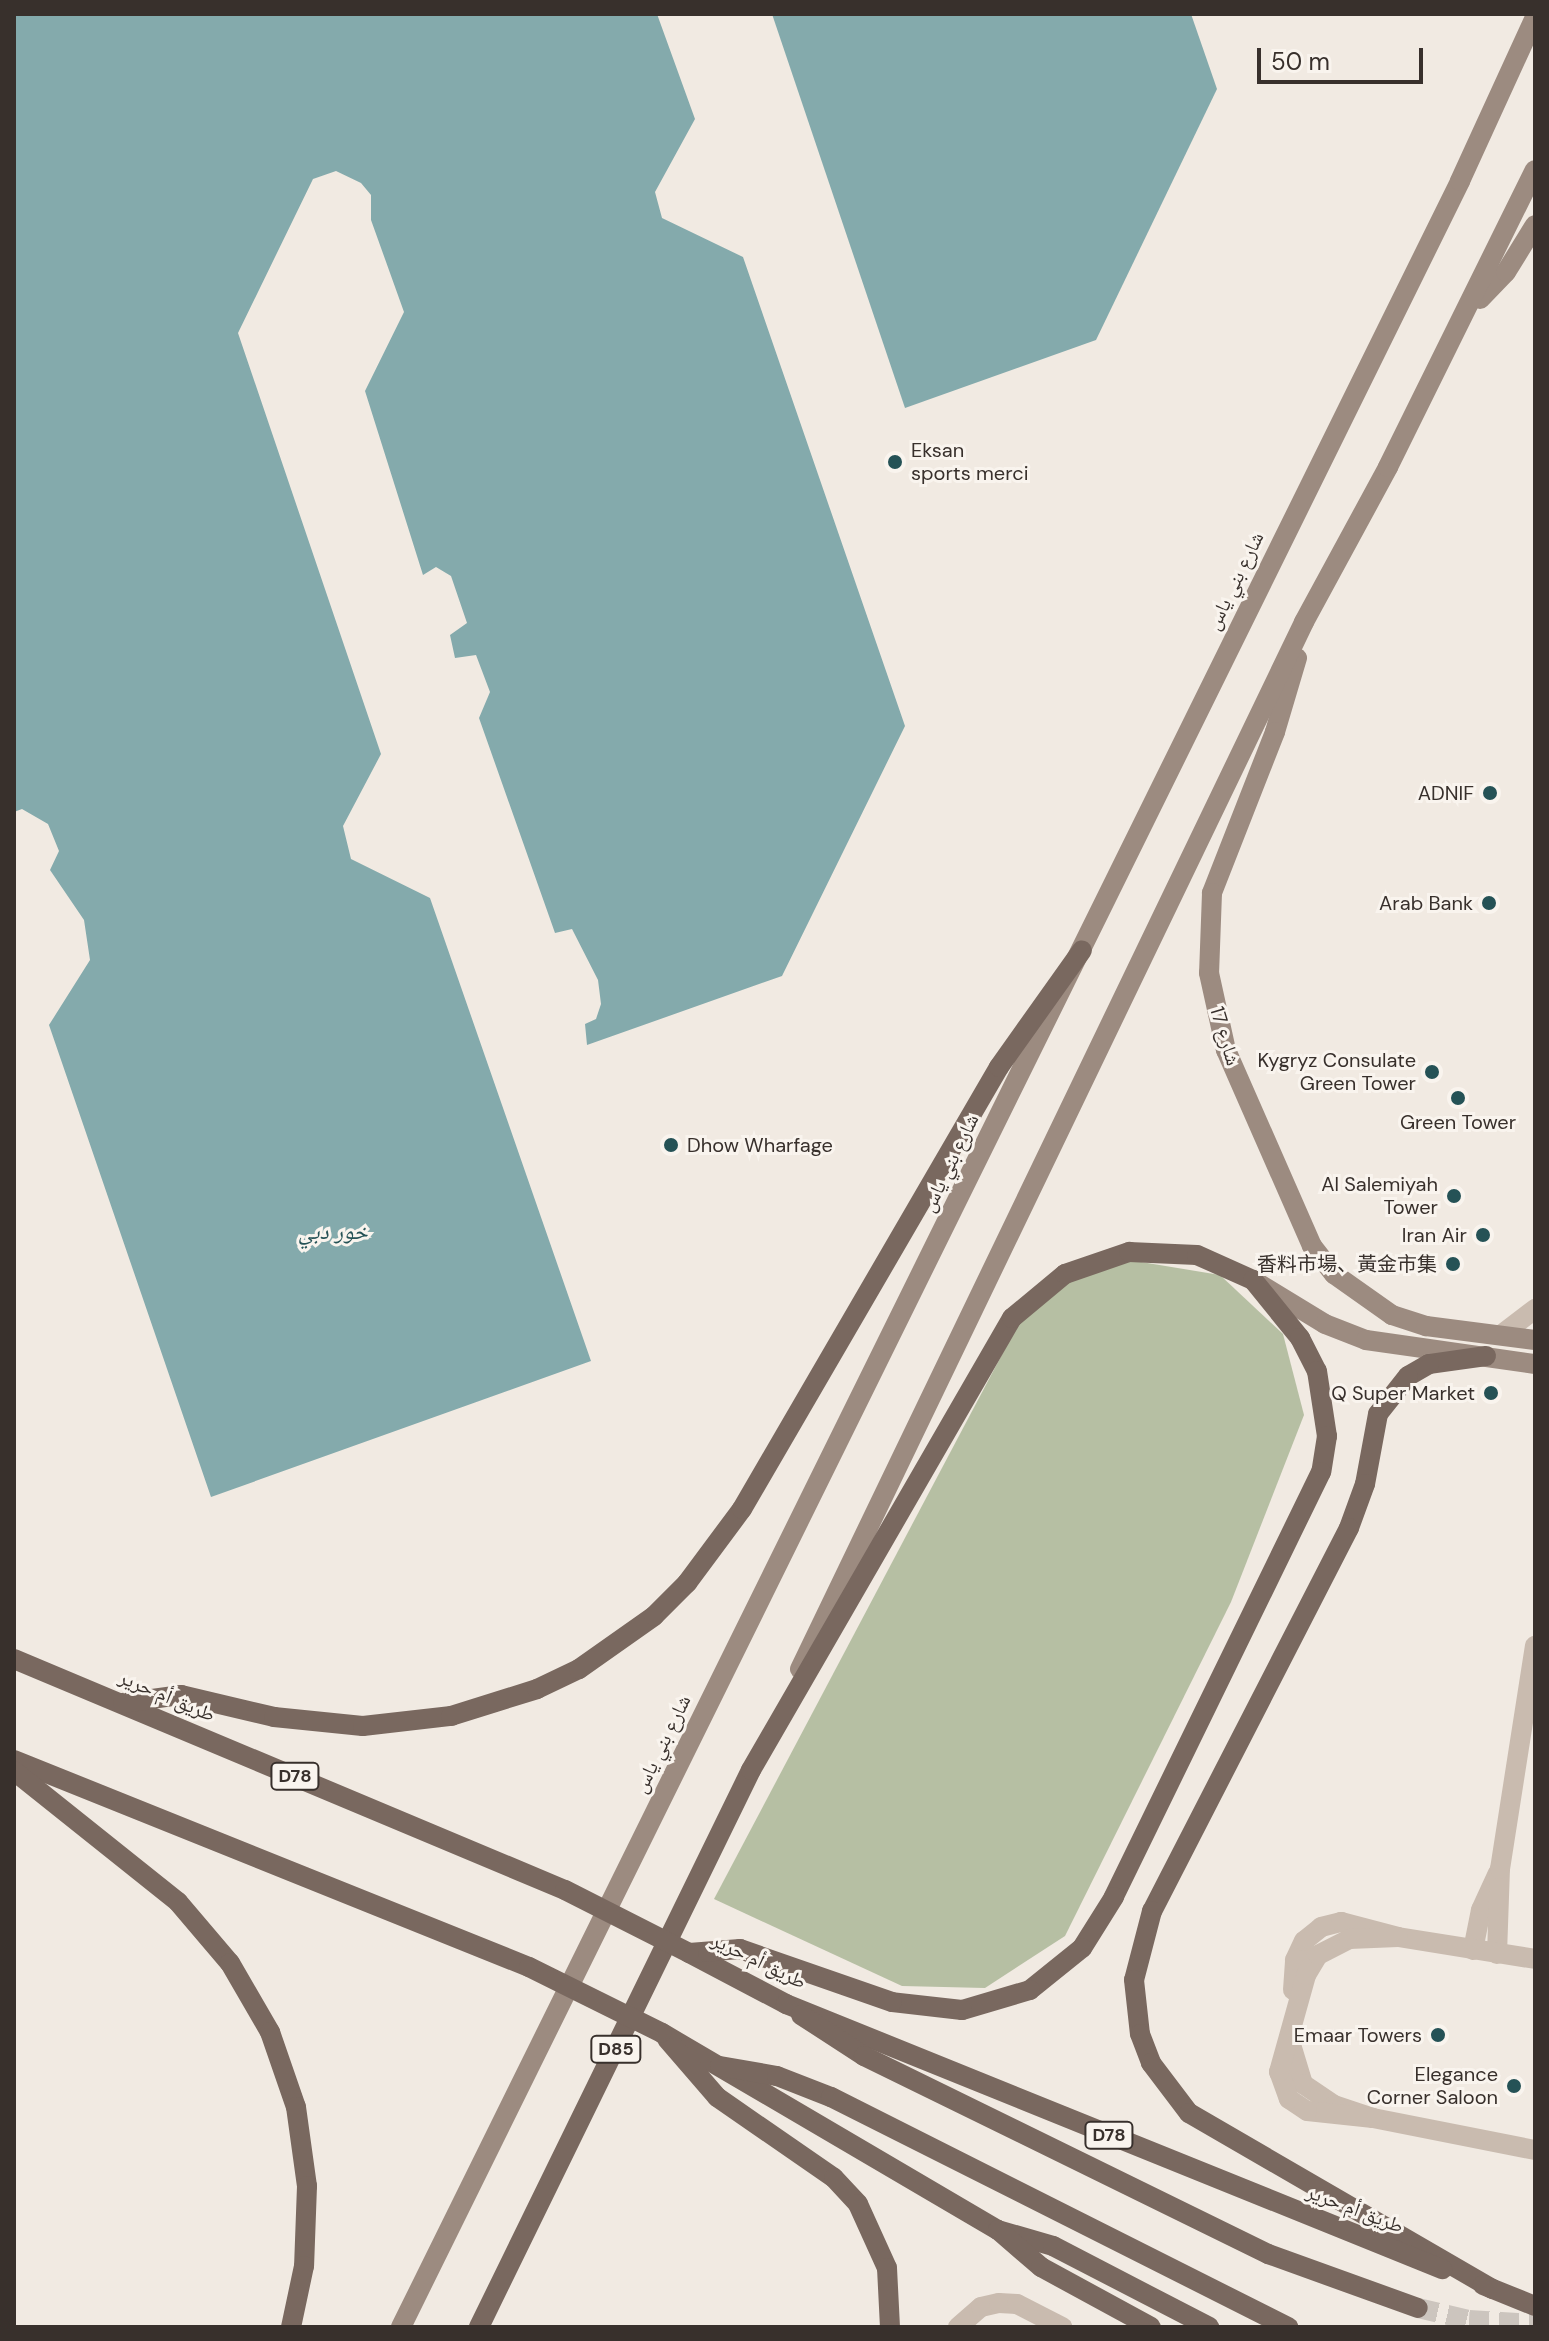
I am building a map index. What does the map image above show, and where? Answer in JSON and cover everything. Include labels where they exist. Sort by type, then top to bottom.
[{"type":"main road","name":"شارع بني ياس","points":[[401,2327],[1460,181],[1535,17]]},
{"type":"main road","name":"D85","points":[[479,2327],[1304,622],[1468,310],[1535,170]]},
{"type":"main road","points":[[1468,310],[1506,272],[1535,225]]},
{"type":"main road","name":"شارع 17","points":[[1304,622],[1275,732],[1212,893],[1207,934],[1216,1012],[1226,1050],[1297,1213],[1334,1274],[1392,1315],[1426,1326],[1535,1340]]},
{"type":"main road","points":[[123,1703],[181,1695],[318,1723],[407,1723],[494,1705],[537,1689],[579,1669],[642,1625],[687,1583],[742,1509],[999,1067],[1082,950]]},
{"type":"main road","points":[[751,1770],[1012,1318],[1065,1274],[1129,1252],[1197,1255],[1253,1280],[1356,1337],[1533,1365]]},
{"type":"main road","points":[[689,1953],[740,1949],[892,2002],[962,2010],[1030,1990],[1082,1948],[1114,1897],[1321,1472],[1327,1436],[1317,1371],[1300,1338],[1253,1280]]},
{"type":"main road","points":[[1486,1356],[1429,1364],[1408,1376],[1378,1414],[1365,1484],[1349,1528],[1152,1911],[1134,1980],[1140,2034],[1151,2063],[1189,2113],[1493,2289]]},
{"type":"main road","name":"طريق أم حرير","points":[[14,1659],[565,1890],[786,2004],[1535,2306]]},
{"type":"main road","points":[[14,1760],[529,1967],[662,2033],[998,2230],[1041,2267],[1151,2327]]},
{"type":"main road","points":[[14,1771],[178,1902],[230,1963],[270,2032],[296,2107],[307,2186],[304,2266],[291,2327]]},
{"type":"main road","points":[[786,2004],[864,2056],[1268,2254],[1418,2308]]},
{"type":"main road","points":[[662,2033],[717,2097],[834,2178],[858,2204],[876,2234],[887,2268],[890,2327]]},
{"type":"main road","points":[[720,2066],[777,2076],[831,2097],[1288,2327]]},
{"type":"main road","points":[[998,2230],[1053,2246],[1209,2327]]},
{"type":"street","points":[[1501,1335],[1535,1309]]},
{"type":"street","points":[[1497,1954],[1500,1869],[1535,1646]]},
{"type":"street","points":[[1473,1950],[1481,1910],[1500,1869]]},
{"type":"street","points":[[1535,1959],[1398,1937],[1341,1922],[1312,1933],[1295,1960],[1290,2027],[1279,2072],[1289,2099],[1317,2115],[1373,2118],[1535,2150]]},
{"type":"street","points":[[958,2327],[981,2307],[999,2303],[1017,2304],[1062,2327]]},
{"type":"green space","points":[[1123,1259],[1220,1275],[1283,1334],[1304,1415],[1231,1602],[1065,1936],[985,1988],[902,1986],[714,1899],[1025,1311],[1081,1269]]},
{"type":"water","name":"خور دبي","points":[[14,14],[657,14],[695,119],[655,192],[662,218],[743,257],[905,726],[782,976],[587,1045],[585,1024],[596,1019],[601,1004],[598,980],[572,929],[555,933],[479,718],[490,692],[476,655],[455,658],[450,635],[467,623],[451,576],[436,567],[423,575],[365,391],[404,312],[371,220],[371,195],[361,183],[336,171],[313,179],[238,333],[381,754],[343,826],[351,859],[430,898],[591,1361],[211,1497],[49,1025],[90,960],[84,920],[50,870],[59,851],[48,824],[22,809],[14,812]]},
{"type":"water","points":[[772,14],[1191,14],[1217,89],[1096,340],[905,408]]},
{"type":"tunnel","points":[[1418,2308],[1469,2320],[1535,2324]]},
{"type":"place","name":"Eksan sports merci","points":[[895,462]]},
{"type":"place","name":"ADNIF","points":[[1490,793]]},
{"type":"place","name":"Arab Bank","points":[[1489,903]]},
{"type":"place","name":"Kygryz Consulate Green Tower","points":[[1432,1072]]},
{"type":"place","name":"Green Tower","points":[[1458,1098]]},
{"type":"place","name":"Dhow Wharfage","points":[[671,1145]]},
{"type":"place","name":"Al Salemiyah Tower","points":[[1454,1196]]},
{"type":"place","name":"Iran Air","points":[[1483,1235]]},
{"type":"place","name":"香料市場、黃金市集","points":[[1453,1264]]},
{"type":"place","name":"Q Super Market","points":[[1491,1393]]},
{"type":"place","name":"Emaar Towers","points":[[1438,2035]]},
{"type":"place","name":"Elegance Corner Saloon","points":[[1514,2086]]}]
